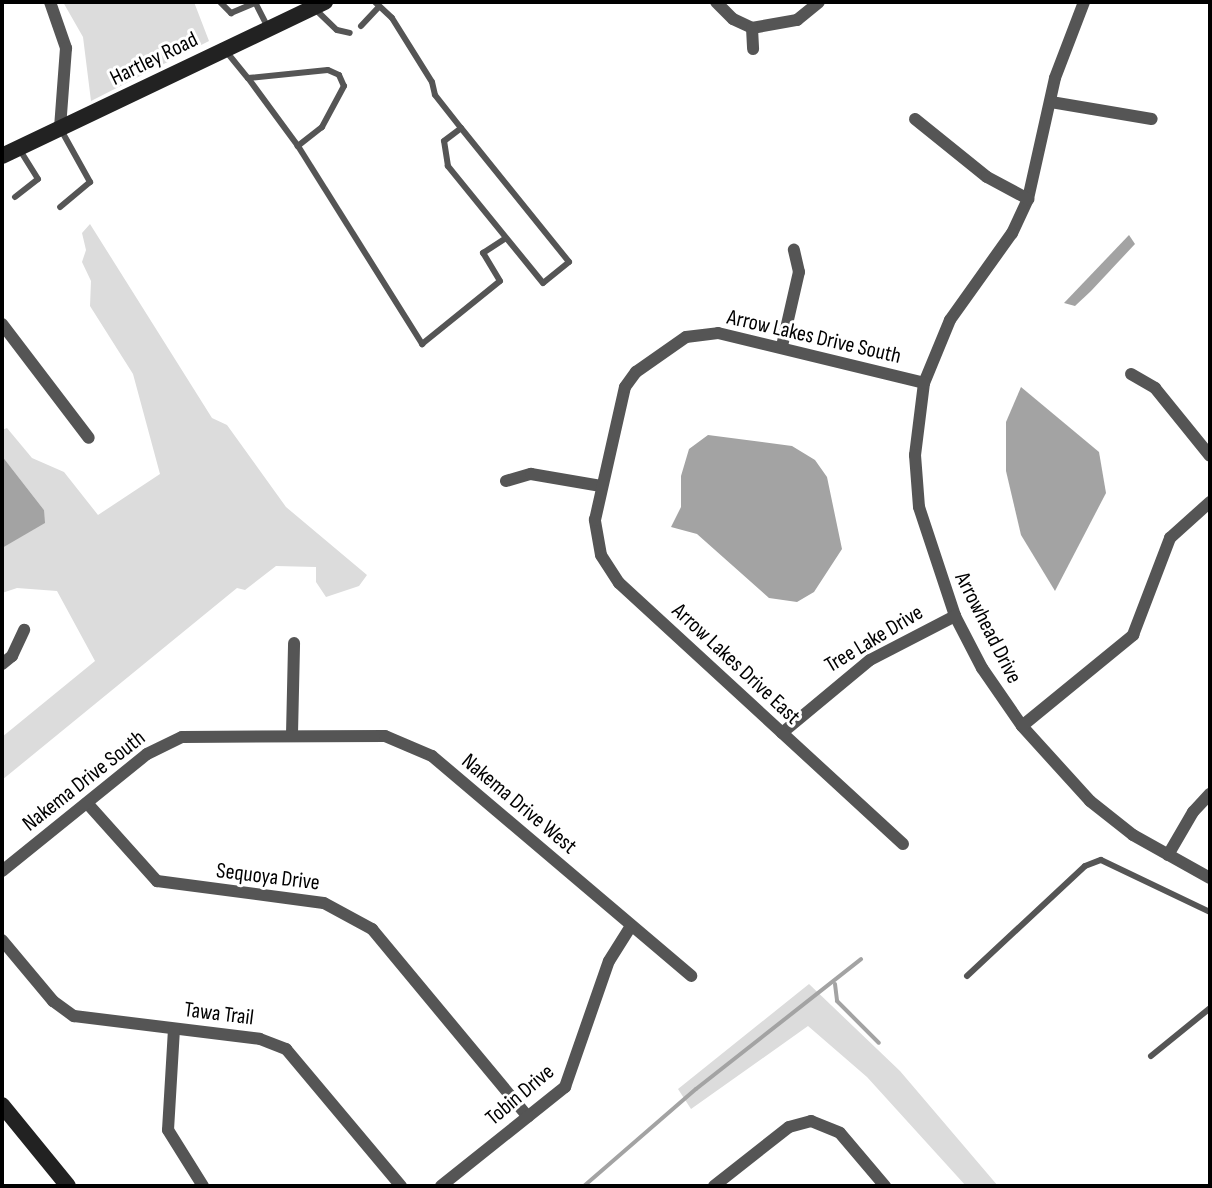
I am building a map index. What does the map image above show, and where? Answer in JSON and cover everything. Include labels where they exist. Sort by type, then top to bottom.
[{"type":"street","points":[[50,2],[66,48],[60,128]]},
{"type":"street","points":[[716,2],[752,28],[797,20],[819,2]]},
{"type":"street","name":"Arrowhead Drive","points":[[1084,2],[1051,102],[1028,199],[1012,233],[950,320],[924,383],[915,455],[919,507],[955,616],[982,668],[1022,726],[1090,801],[1168,855],[1210,878]]},
{"type":"street","name":"Hartley Road","points":[[2,156],[319,5]]},
{"type":"street","points":[[752,28],[753,49]]},
{"type":"street","points":[[1051,102],[1152,119]]},
{"type":"street","points":[[915,119],[987,177],[1028,199]]},
{"type":"street","points":[[782,346],[799,272],[794,250]]},
{"type":"street","points":[[2,324],[89,438]]},
{"type":"street","name":"Arrow Lakes Drive South","points":[[601,486],[625,387],[669,345],[718,333],[782,346],[924,383]]},
{"type":"street","points":[[1131,374],[1155,388],[1210,456]]},
{"type":"street","points":[[506,481],[531,474],[601,486]]},
{"type":"street","name":"Arrow Lakes Drive East","points":[[601,486],[596,539],[610,571],[903,844]]},
{"type":"street","points":[[1022,726],[1126,643],[1170,538],[1210,502]]},
{"type":"street","name":"Tree Lake Drive","points":[[782,733],[870,660],[955,616]]},
{"type":"street","points":[[2,664],[12,656],[24,630]]},
{"type":"street","points":[[292,734],[294,643]]},
{"type":"street","name":"Nakema Drive South","points":[[2,871],[147,754],[182,737],[292,734]]},
{"type":"street","name":"Nakema Drive West","points":[[292,734],[385,736],[411,744],[691,976]]},
{"type":"street","points":[[1168,855],[1210,794]]},
{"type":"street","name":"Sequoya Drive","points":[[87,803],[157,881],[324,903],[372,929],[528,1117]]},
{"type":"street","name":"Tobin Drive","points":[[441,1186],[528,1117],[574,1075],[609,961],[631,926]]},
{"type":"street","name":"Tawa Trail","points":[[2,940],[53,1001],[74,1016],[260,1039],[286,1049],[401,1186]]},
{"type":"street","points":[[174,1029],[168,1130],[173,1146],[203,1186]]},
{"type":"street","points":[[2,1105],[9,1124],[68,1186]]},
{"type":"street","points":[[714,1186],[779,1134],[811,1121],[840,1133],[885,1186]]},
{"type":"lane","points":[[220,2],[231,13],[256,2],[268,29]]},
{"type":"lane","points":[[319,5],[337,30],[350,33]]},
{"type":"lane","points":[[361,26],[377,5],[392,18],[432,82],[435,95],[569,262],[543,283],[448,166],[444,141],[461,128]]},
{"type":"lane","points":[[225,50],[298,146],[422,344],[500,281],[483,253],[506,238]]},
{"type":"lane","points":[[248,78],[328,70],[339,75],[344,86],[337,105],[298,146]]},
{"type":"lane","points":[[60,128],[90,182],[60,207]]},
{"type":"lane","points":[[15,197],[38,179],[19,148]]},
{"type":"lane","points":[[967,976],[1085,866],[1101,860],[1210,912]]},
{"type":"lane","points":[[1151,1056],[1210,1008]]},
{"type":"shaded area","points":[[63,2],[194,2],[209,41],[91,101],[83,37]]},
{"type":"shaded area","points":[[90,224],[212,418],[227,425],[286,507],[367,575],[359,586],[326,597],[316,582],[316,567],[276,566],[245,590],[237,588],[2,780],[2,737],[95,661],[57,591],[17,588],[2,593],[2,548],[44,510],[2,456],[2,430],[7,428],[32,458],[64,472],[98,515],[160,474],[133,374],[90,306],[91,281],[82,262],[86,250],[82,233]]},
{"type":"shaded area","points":[[1129,235],[1135,244],[1091,291],[1075,306],[1064,303]]},
{"type":"shaded area","points":[[1021,387],[1099,452],[1106,493],[1055,591],[1021,535],[1006,471],[1006,422]]},
{"type":"shaded area","points":[[708,435],[792,446],[815,460],[827,477],[842,549],[814,592],[797,602],[769,598],[697,534],[671,527],[681,507],[681,476],[689,449]]},
{"type":"shaded area","points":[[2,456],[44,510],[45,523],[2,548]]},
{"type":"shaded area","points":[[809,984],[900,1071],[998,1186],[966,1186],[867,1077],[808,1026],[691,1109],[678,1089]]},
{"type":"waterway","points":[[584,1186],[696,1089],[861,959]]},
{"type":"waterway","points":[[835,984],[837,1001],[879,1043]]}]
